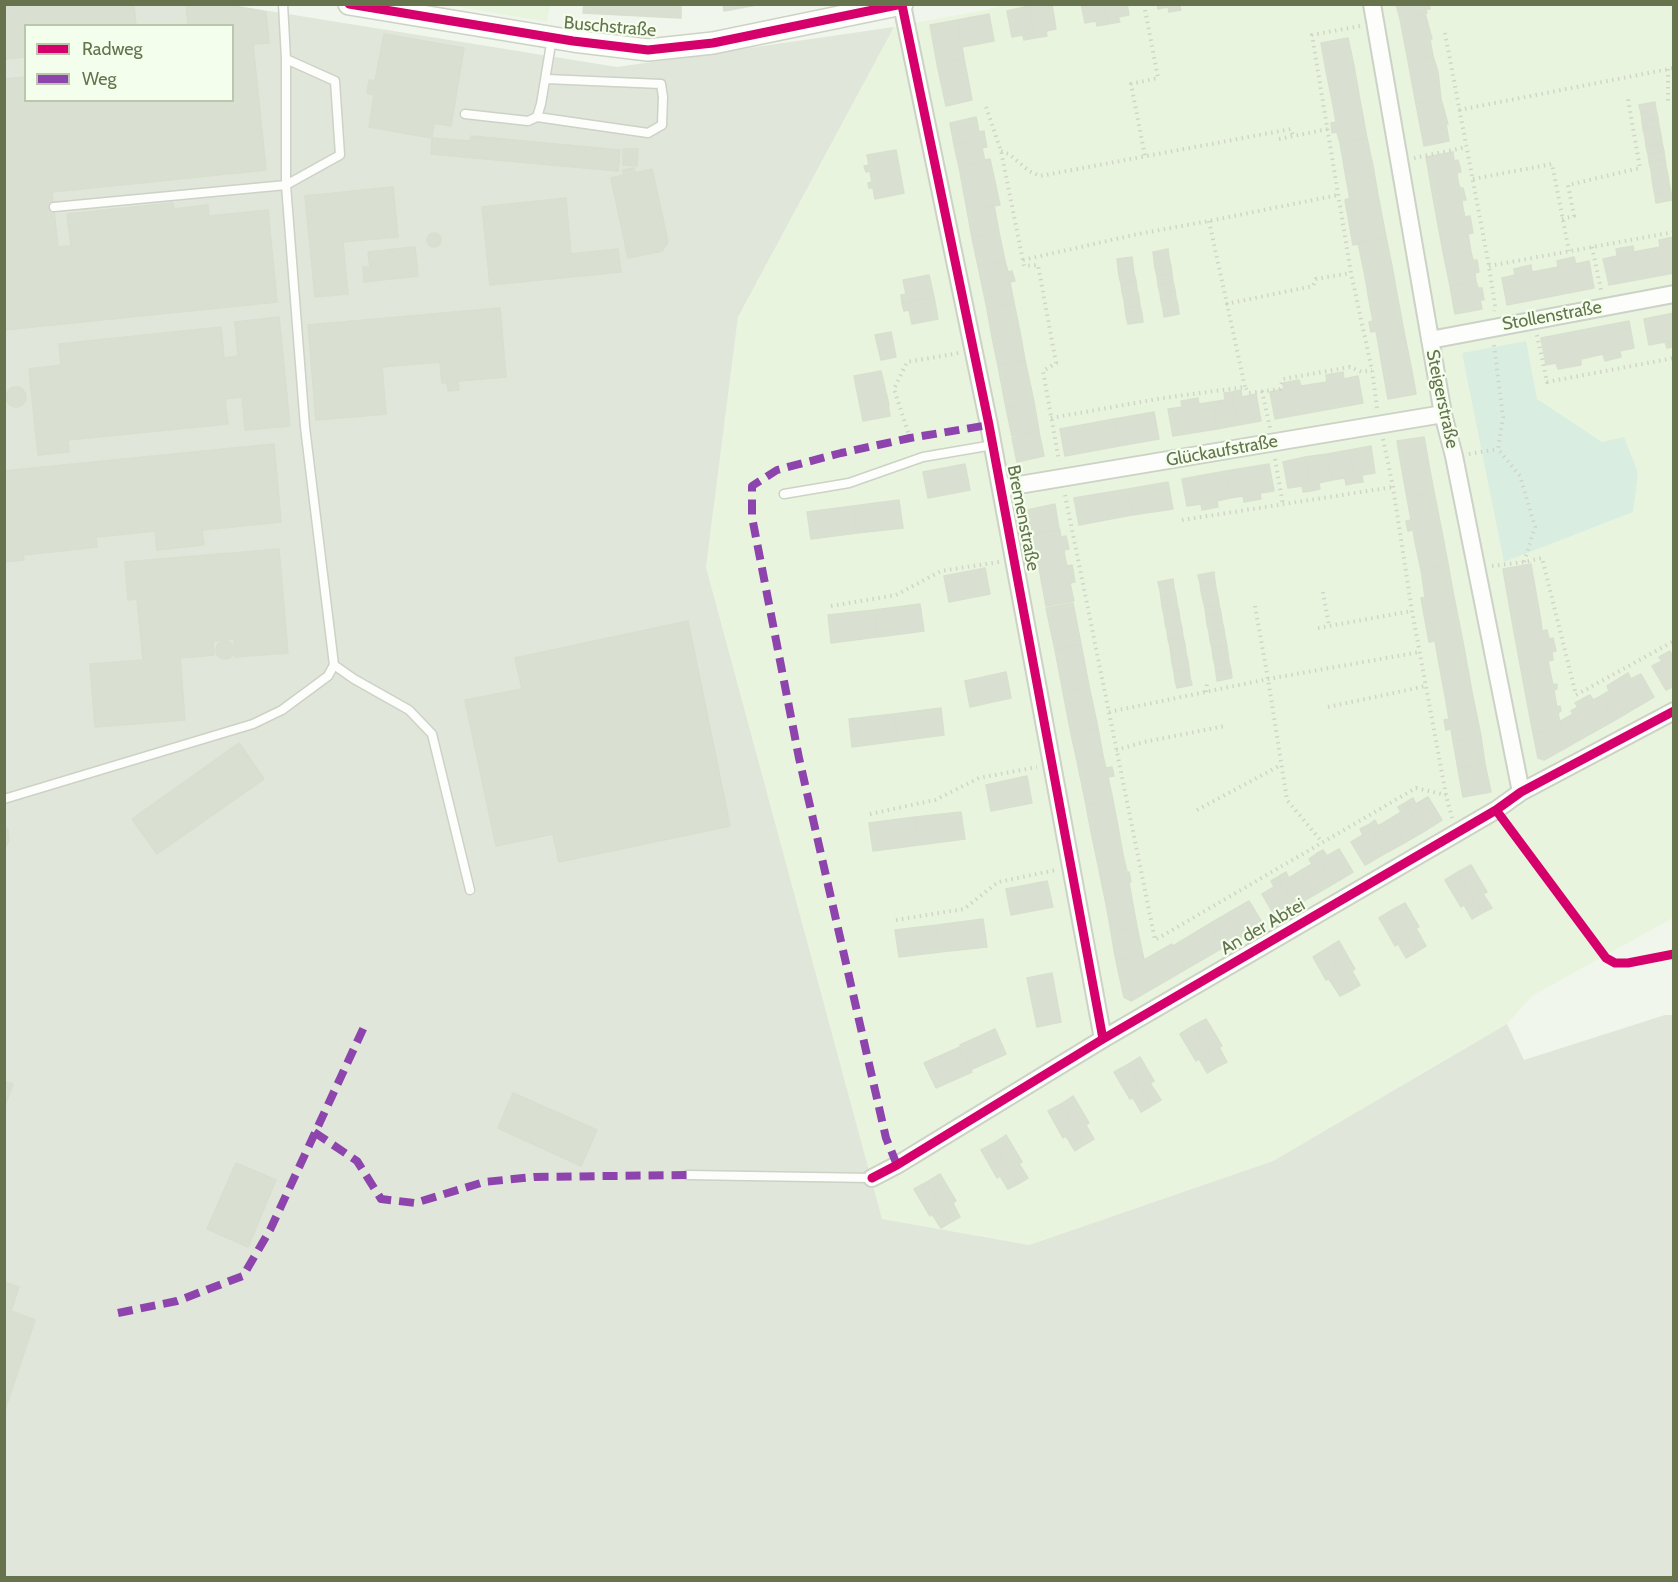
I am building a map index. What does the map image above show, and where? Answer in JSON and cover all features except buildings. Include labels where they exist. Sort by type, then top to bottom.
[{"type":"street","name":"Buschstraße","points":[[349,4],[552,38],[648,50],[713,43],[902,4]]},
{"type":"street","name":"Bremenstraße","points":[[902,4],[993,445],[1103,1039]]},
{"type":"street","name":"Steigerstraße","points":[[1372,4],[1443,414],[1478,568],[1521,792]]},
{"type":"street","name":"Stollenstraße","points":[[1430,340],[1674,294]]},
{"type":"street","name":"Glückaufstraße","points":[[1001,488],[1443,414]]},
{"type":"street","name":"An der Abtei","points":[[872,1178],[906,1160],[1103,1039],[1496,810],[1521,792],[1674,711]]},
{"type":"lane","points":[[4,799],[253,724],[282,710],[328,676],[334,665],[305,427],[286,185],[286,59],[283,4]]},
{"type":"lane","points":[[537,117],[552,38]]},
{"type":"lane","points":[[54,207],[286,185],[340,155],[335,81],[286,59]]},
{"type":"lane","points":[[465,114],[528,121],[537,117],[648,133],[662,125],[661,84],[546,79]]},
{"type":"lane","points":[[784,494],[849,483],[923,457],[993,445]]},
{"type":"lane","points":[[334,665],[409,710],[432,734],[470,890]]},
{"type":"lane","points":[[687,1175],[872,1178]]},
{"type":"path","points":[[1144,4],[1158,78],[1131,84],[1145,156]]},
{"type":"path","points":[[1445,33],[1495,306],[1492,327],[1503,417],[1498,449],[1520,476],[1535,527],[1524,562]]},
{"type":"path","points":[[1459,110],[1671,69],[1668,102]]},
{"type":"path","points":[[1562,219],[1574,216],[1568,185],[1640,168],[1628,99]]},
{"type":"path","points":[[986,107],[1001,151],[1024,266],[1038,265],[1056,363],[1043,371],[1051,418],[1155,940],[1416,788],[1446,795]]},
{"type":"path","points":[[1001,151],[1040,176],[1292,129],[1293,136]]},
{"type":"path","points":[[1279,139],[1328,129]]},
{"type":"path","points":[[1399,161],[1467,147]]},
{"type":"path","points":[[1473,179],[1552,164],[1569,251]]},
{"type":"path","points":[[1023,260],[1138,234],[1338,195]]},
{"type":"path","points":[[1209,221],[1245,387],[1250,393],[1280,388],[1283,379],[1350,367],[1362,372],[1372,370]]},
{"type":"path","points":[[1489,266],[1674,232]]},
{"type":"path","points":[[1592,247],[1604,307]]},
{"type":"path","points":[[1226,304],[1313,286],[1316,279],[1351,273]]},
{"type":"path","points":[[1534,320],[1547,382],[1674,358]]},
{"type":"path","points":[[910,438],[894,389],[907,362],[974,351]]},
{"type":"path","points":[[1051,418],[1163,398],[1245,387]]},
{"type":"path","points":[[1262,391],[1283,505]]},
{"type":"path","points":[[1454,456],[1498,449]]},
{"type":"path","points":[[1182,520],[1393,487]]},
{"type":"path","points":[[1478,568],[1542,558],[1576,695],[1674,641]]},
{"type":"path","points":[[831,606],[897,595],[941,571],[1014,559]]},
{"type":"path","points":[[1323,592],[1329,626]]},
{"type":"path","points":[[1255,606],[1287,800],[1322,843]]},
{"type":"path","points":[[1318,628],[1412,611]]},
{"type":"path","points":[[1109,712],[1268,679],[1420,652]]},
{"type":"path","points":[[1206,692],[1207,683]]},
{"type":"path","points":[[1328,707],[1426,686]]},
{"type":"path","points":[[1116,750],[1225,726]]},
{"type":"path","points":[[870,814],[935,800],[980,778],[1052,765]]},
{"type":"path","points":[[1197,810],[1281,765]]},
{"type":"path","points":[[896,920],[964,909],[998,882],[1071,867]]},
{"type":"shaded area","points":[[1015,4],[1673,5],[1673,918],[1532,996],[1507,1024],[1273,1161],[1029,1245],[882,1220],[706,567],[738,317],[894,27]]},
{"type":"shaded area","points":[[5,5],[232,5],[617,67],[894,27],[738,317],[706,567],[882,1219],[1029,1245],[1273,1161],[1507,1024],[1524,1060],[1665,1015],[1673,1015],[1673,1577],[5,1578]]},
{"type":"shaded area","points":[[448,5],[550,5],[547,22]]},
{"type":"shaded area","points":[[1526,341],[1537,399],[1602,442],[1624,437],[1638,473],[1633,512],[1504,562],[1462,353]]},
{"type":"marked path","points":[[897,1165],[886,1138],[799,758],[752,517],[752,486],[777,470],[841,453],[910,438],[989,425]]},
{"type":"marked path","points":[[118,1313],[177,1301],[243,1276],[270,1230],[364,1027]]},
{"type":"marked path","points":[[314,1132],[357,1161],[381,1199],[415,1203],[484,1182],[534,1177],[687,1175]]},
{"type":"cycle path","points":[[349,4],[573,41],[648,50],[713,43],[902,4]]},
{"type":"cycle path","points":[[902,5],[989,425],[1103,1039]]},
{"type":"cycle path","points":[[872,1178],[1103,1039],[1496,810],[1521,792],[1674,711]]},
{"type":"cycle path","points":[[1496,810],[1606,958],[1615,963],[1628,963],[1674,954]]}]
